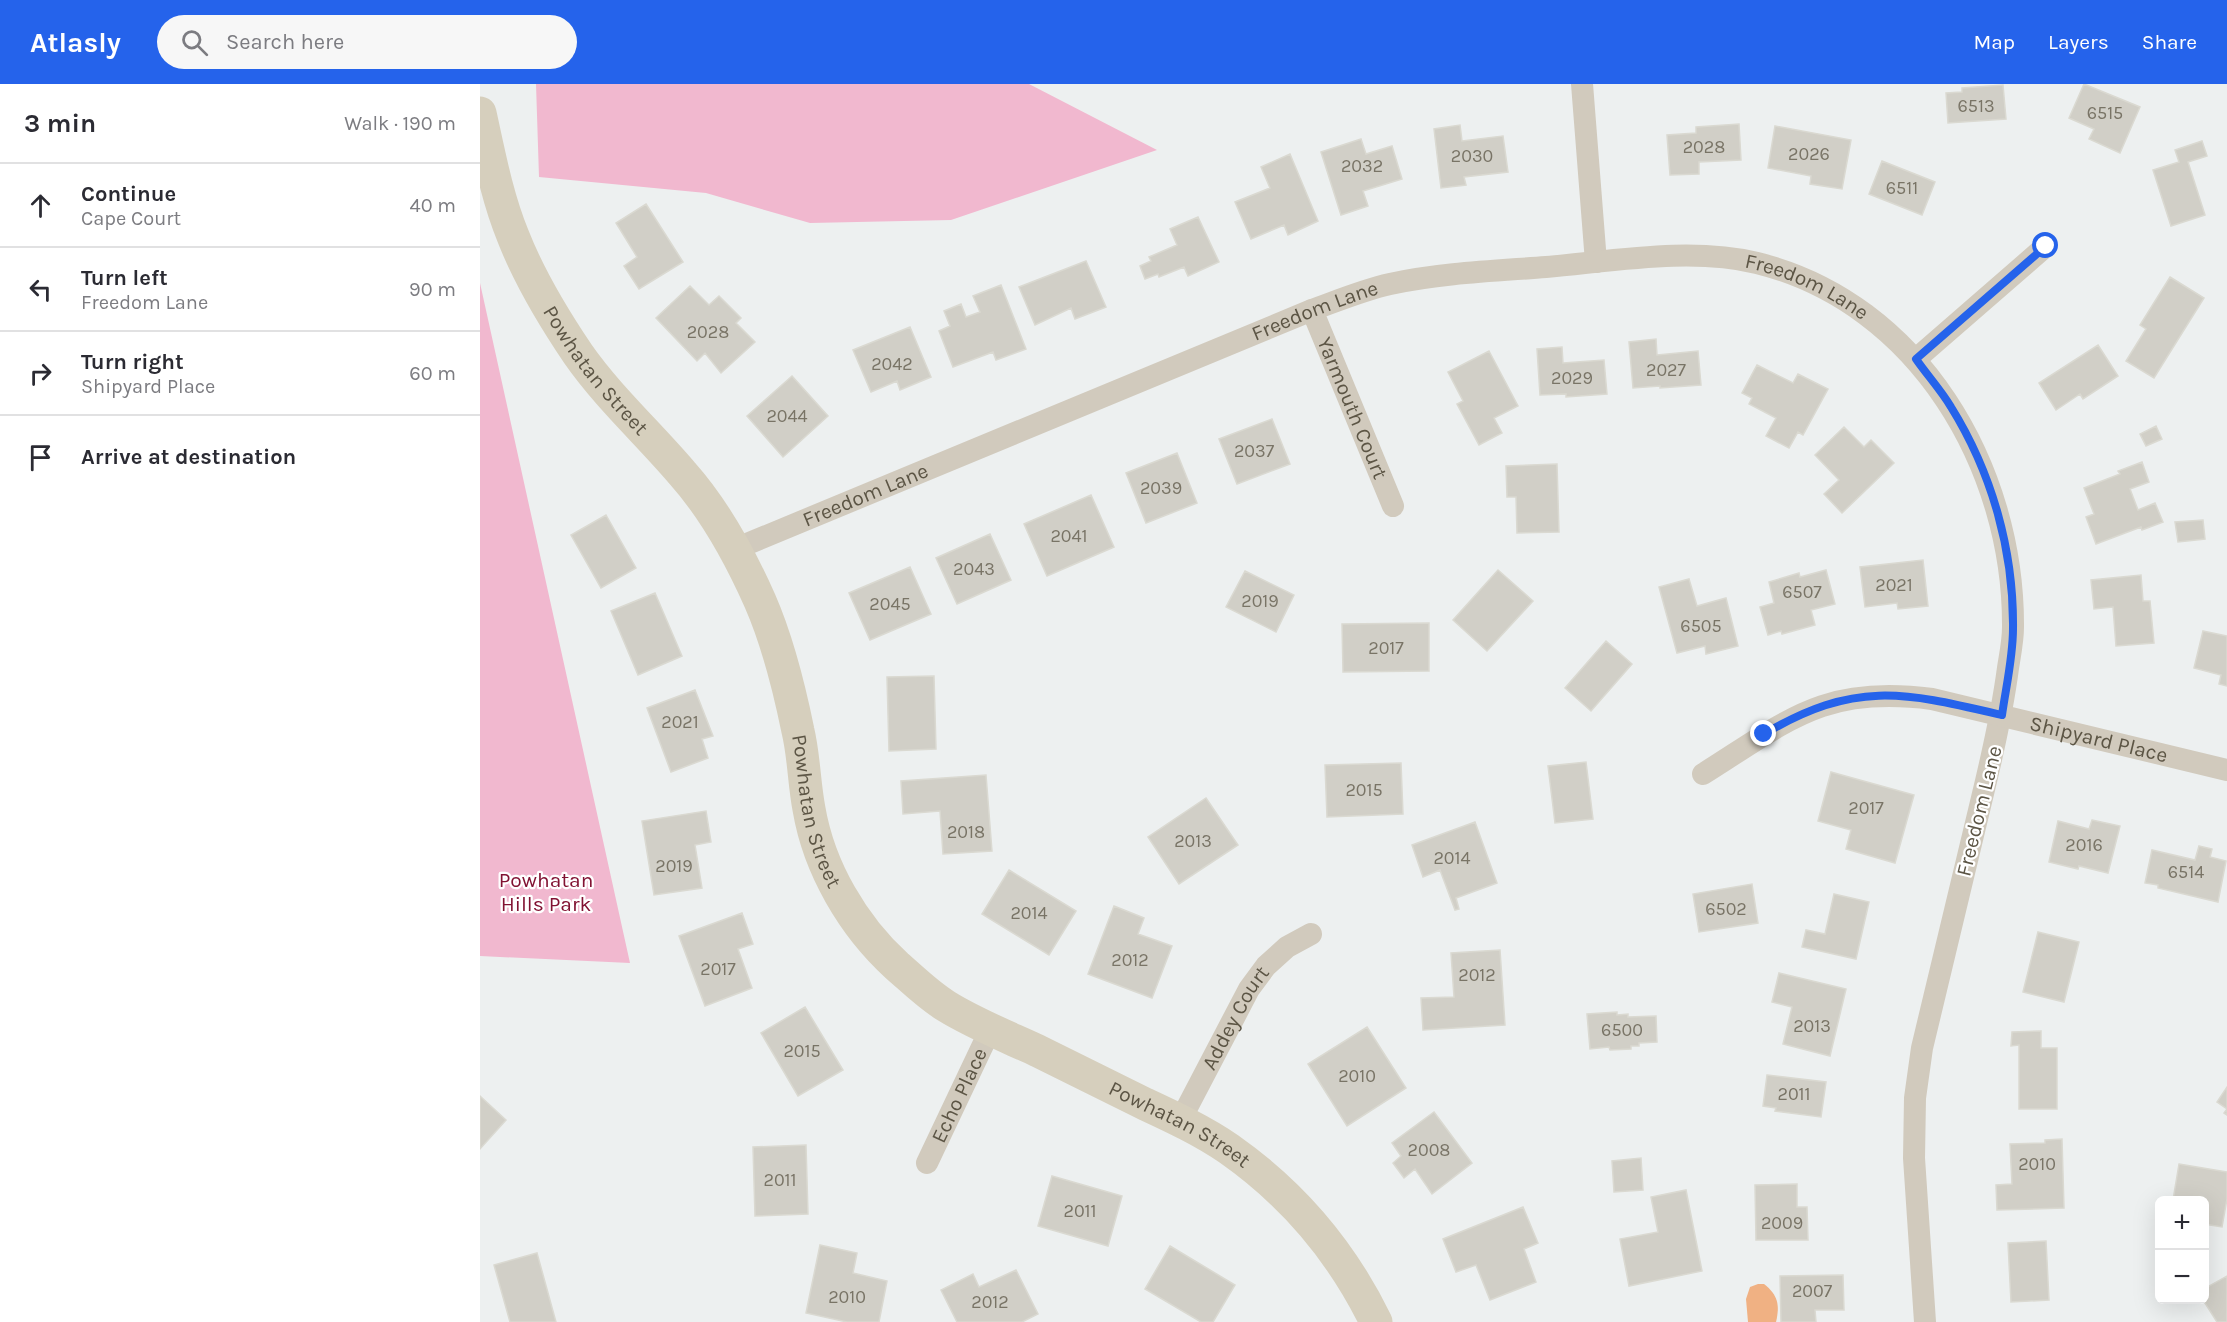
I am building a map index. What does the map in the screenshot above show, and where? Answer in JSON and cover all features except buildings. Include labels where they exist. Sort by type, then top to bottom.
[{"type":"street","points":[[1582,84],[1596,262]]},
{"type":"street","name":"Powhatan Street","points":[[480,113],[492,167],[513,236],[543,297],[579,355],[614,400],[685,476],[721,526],[735,549],[761,603],[783,664],[799,734],[809,813],[823,859],[834,883],[861,925],[893,962],[938,1001],[1180,1121],[1226,1147],[1267,1178],[1294,1203],[1331,1245],[1362,1293],[1376,1322]]},
{"type":"street","points":[[1916,359],[2046,246]]},
{"type":"street","name":"Freedom Lane","points":[[735,549],[1312,310],[1388,285],[1435,276],[1682,256],[1713,257],[1756,263],[1801,277],[1845,299],[1884,328],[1916,359],[1950,406],[1968,438],[1990,488],[2004,535],[2012,590],[2013,632],[2002,715],[1922,1048],[1915,1098],[1914,1158],[1925,1322]]},
{"type":"street","name":"Yarmouth Court","points":[[1312,310],[1393,506]]},
{"type":"street","name":"Shipyard Place","points":[[1703,774],[1790,718],[1825,704],[1870,695],[1915,697],[2002,715],[2227,770]]},
{"type":"street","name":"Addey Court","points":[[1180,1121],[1249,989],[1273,959],[1287,947],[1311,934]]},
{"type":"street","name":"Echo Place","points":[[927,1163],[991,1028]]},
{"type":"green space","points":[[536,84],[1029,84],[1157,150],[951,220],[810,223],[706,193],[539,177]]},
{"type":"green space","name":"Powhatan Hills Park","points":[[480,283],[630,963],[480,956]]},
{"type":"shaded area","points":[[1764,1284],[1775,1296],[1778,1305],[1776,1322],[1748,1322],[1746,1299],[1750,1287]]},
{"type":"route","points":[[1764,734],[1790,718],[1813,708],[1870,695],[1900,695],[1932,699],[2002,715],[2013,632],[2012,590],[2004,535],[1990,488],[1968,438],[1950,406],[1916,359],[2046,246]]}]
